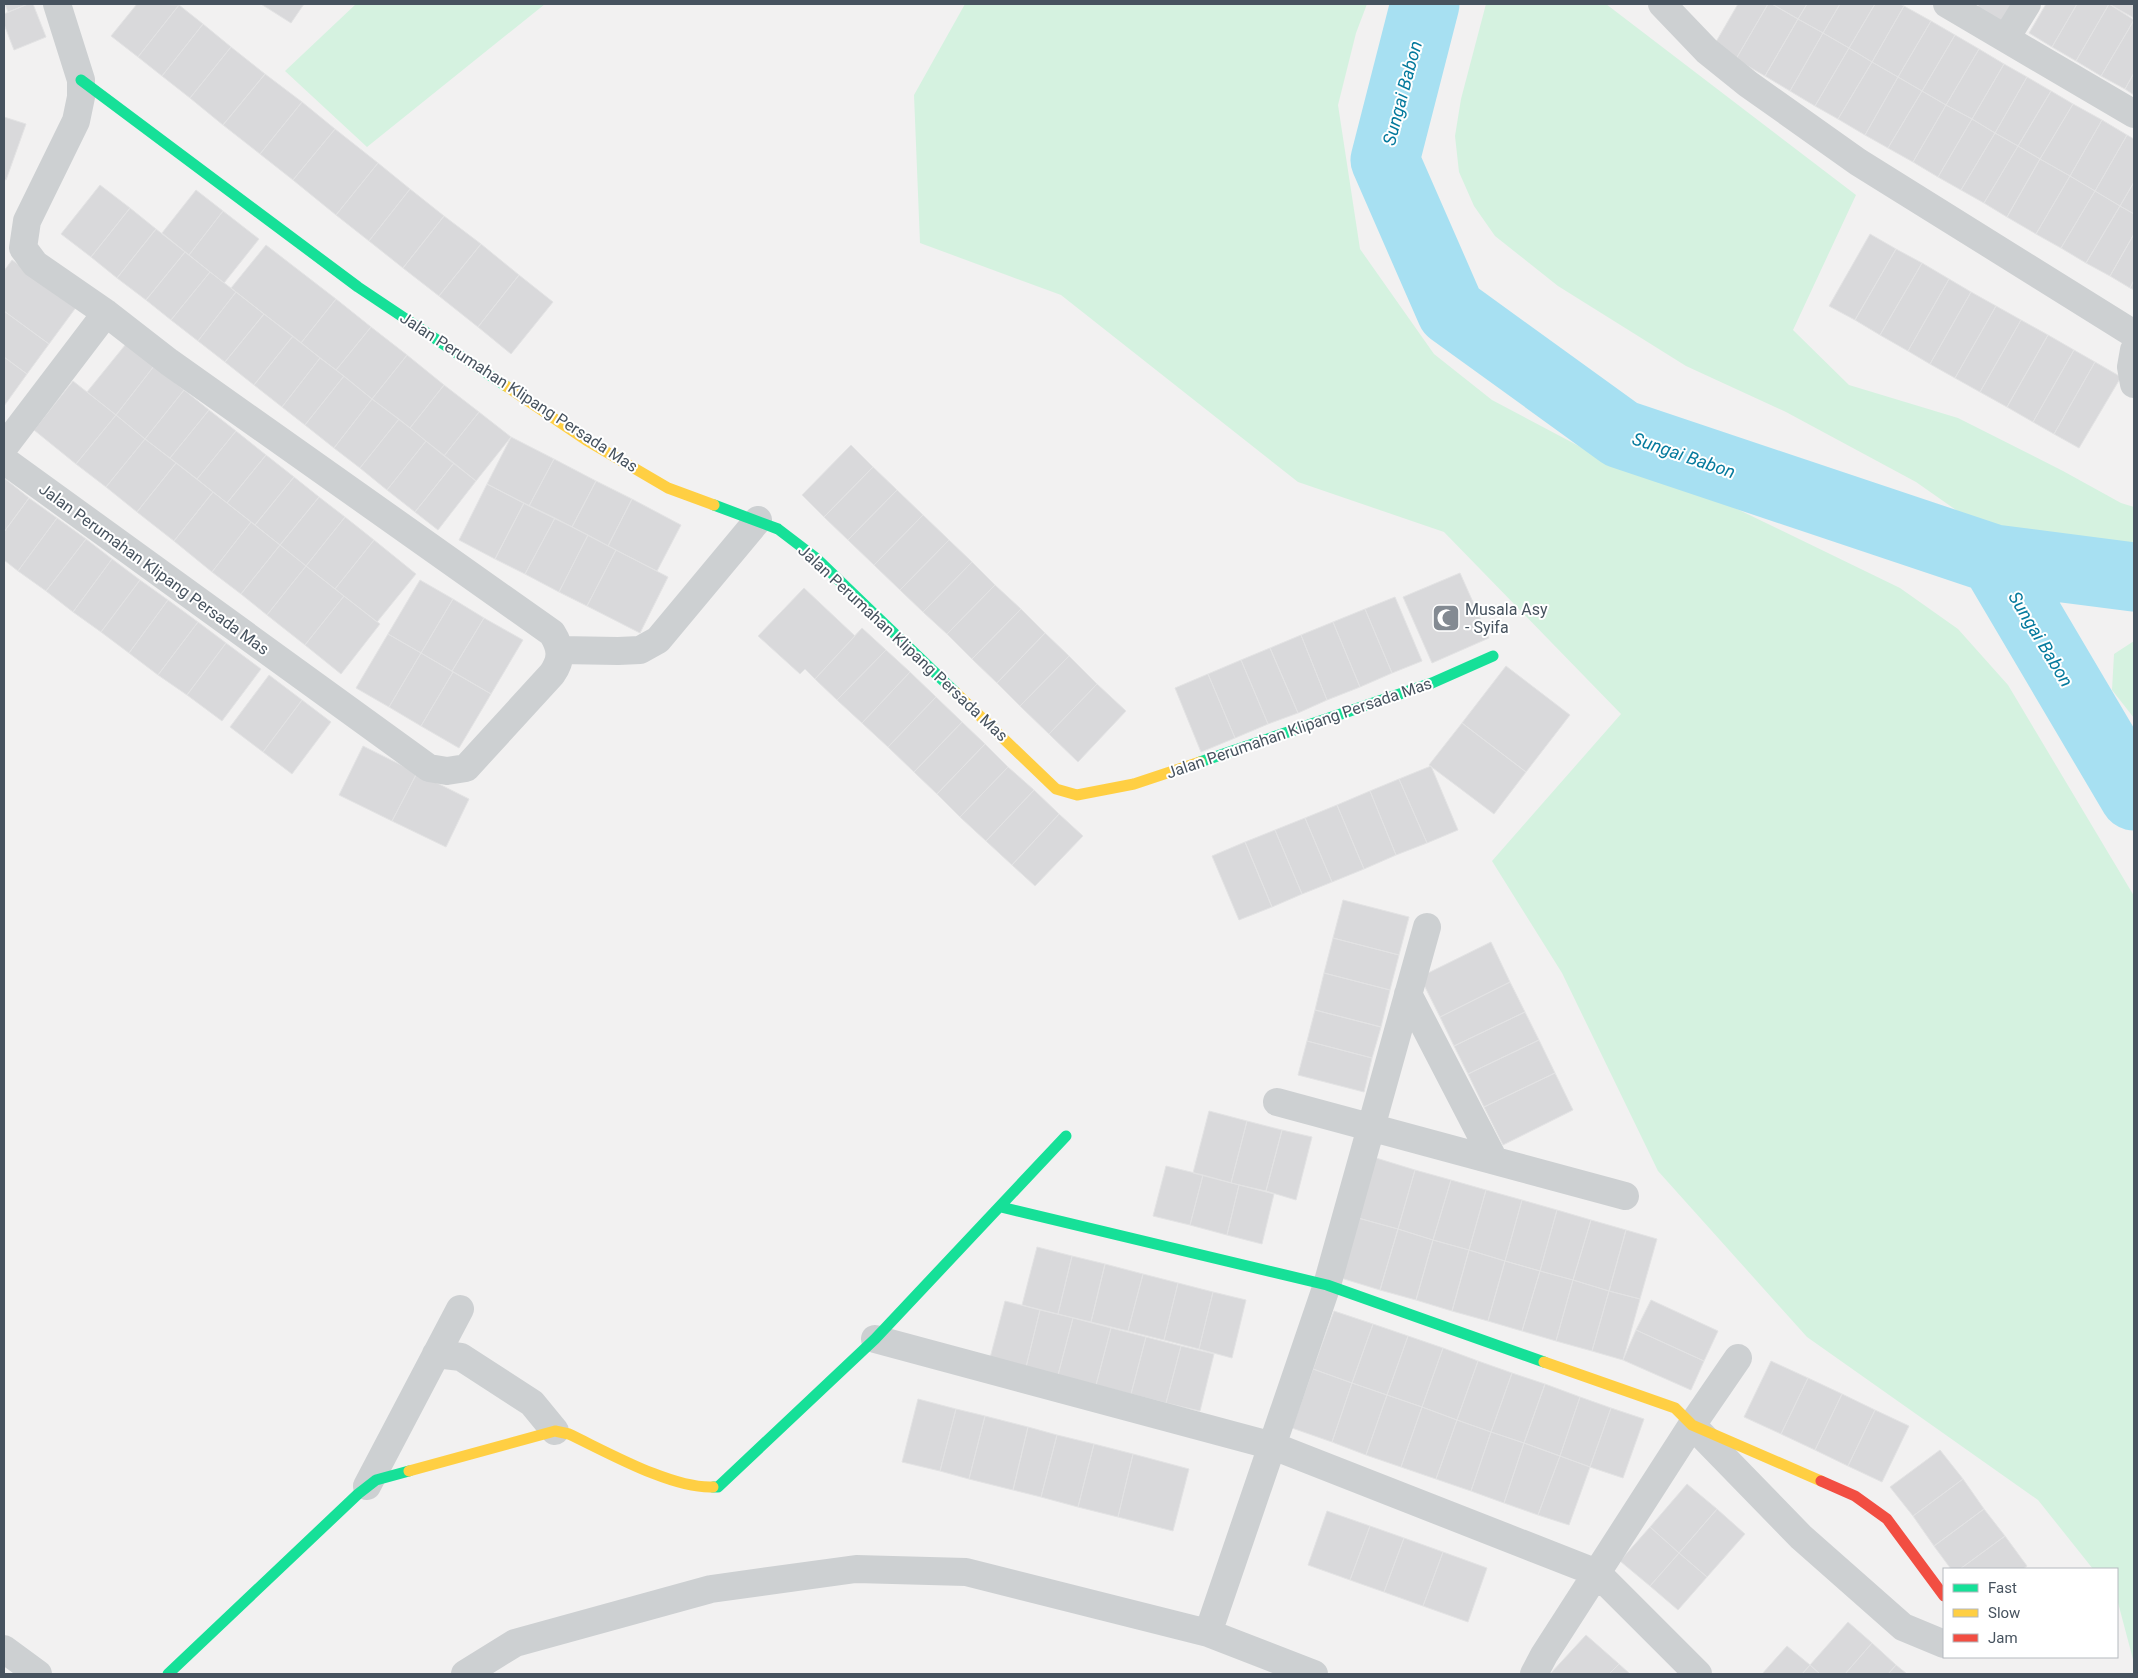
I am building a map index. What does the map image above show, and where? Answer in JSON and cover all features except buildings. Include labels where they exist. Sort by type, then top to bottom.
[{"type":"street","points":[[57,4],[81,80],[76,121],[27,221],[23,248],[35,264],[106,313],[169,362],[552,633],[560,650],[640,650],[658,640],[758,520]]},
{"type":"street","points":[[1662,4],[1707,51],[1748,84],[1850,156],[2134,334]]},
{"type":"street","points":[[1947,4],[2134,114]]},
{"type":"street","points":[[2006,38],[2027,4]]},
{"type":"street","name":"Jalan Perumahan Klipang Persada Mas","points":[[81,80],[358,287],[586,440],[668,488],[778,529],[816,558],[1056,788],[1077,795],[1134,784],[1432,683],[1493,656]]},
{"type":"street","points":[[4,446],[106,313]]},
{"type":"street","points":[[2134,350],[2131,367],[2134,384]]},
{"type":"street","name":"Jalan Perumahan Klipang Persada Mas","points":[[4,460],[429,768],[447,771],[466,768],[552,674],[561,658],[560,650]]},
{"type":"street","points":[[1208,1633],[1327,1285],[1427,927]]},
{"type":"street","points":[[1408,994],[1494,1160]]},
{"type":"street","points":[[1277,1102],[1625,1196]]},
{"type":"street","points":[[168,1674],[367,1486],[376,1480],[555,1432],[569,1434],[674,1482],[699,1488],[718,1487],[875,1339],[1066,1136]]},
{"type":"street","points":[[1001,1207],[1327,1285],[1675,1408],[1801,1537],[1903,1627],[1943,1644]]},
{"type":"street","points":[[367,1486],[460,1309]]},
{"type":"street","points":[[875,1339],[1273,1446],[1597,1574],[1698,1674]]},
{"type":"street","points":[[436,1354],[452,1354],[461,1357],[532,1403],[555,1432]]},
{"type":"street","points":[[1534,1674],[1692,1425],[1738,1358]]},
{"type":"street","points":[[1692,1425],[1855,1496],[1887,1519],[1943,1595]]},
{"type":"street","points":[[465,1674],[515,1643],[701,1592],[856,1569],[966,1572],[1208,1633],[1314,1674]]},
{"type":"street","points":[[4,1649],[38,1674]]},
{"type":"green space","points":[[356,4],[545,4],[367,147],[285,71]]},
{"type":"green space","points":[[965,4],[1367,4],[1356,33],[1338,105],[1360,249],[1434,354],[1492,400],[1592,453],[1665,483],[1704,493],[1900,588],[1958,629],[2008,685],[2134,896],[2134,1663],[2118,1603],[2118,1568],[2092,1568],[2038,1500],[1807,1337],[1658,1171],[1562,973],[1492,861],[1621,714],[1444,532],[1298,482],[1061,295],[920,243],[914,95]]},
{"type":"green space","points":[[1486,4],[1606,4],[1856,195],[1793,330],[1849,385],[1958,418],[2063,471],[2121,503],[2134,507],[2134,551],[2012,534],[1976,524],[1916,482],[1786,412],[1686,366],[1558,286],[1495,236],[1474,206],[1459,172],[1455,136],[1461,99]]},
{"type":"green space","points":[[2134,641],[2134,718],[2112,690],[2114,654]]},
{"type":"waterway","name":"Sungai Babon","points":[[1425,4],[1385,160],[1451,311],[1621,434],[1994,559],[2134,796]]},
{"type":"waterway","points":[[1994,559],[2134,577]]},
{"type":"traffic: fast","points":[[81,80],[358,287],[506,386]]},
{"type":"traffic: fast","points":[[714,505],[778,529],[816,558],[955,692]]},
{"type":"traffic: fast","points":[[1200,762],[1432,683],[1493,656]]},
{"type":"traffic: fast","points":[[713,1487],[718,1487],[875,1339],[1066,1136]]},
{"type":"traffic: fast","points":[[1001,1207],[1327,1285],[1544,1362]]},
{"type":"traffic: fast","points":[[168,1674],[358,1494],[376,1480],[409,1471]]},
{"type":"traffic: slow","points":[[506,386],[586,440],[668,488],[714,505]]},
{"type":"traffic: slow","points":[[955,692],[1056,789],[1077,795],[1134,784],[1200,762]]},
{"type":"traffic: slow","points":[[1544,1362],[1675,1408],[1692,1425],[1821,1481]]},
{"type":"traffic: slow","points":[[409,1471],[555,1431],[569,1434],[659,1476],[697,1486],[713,1487]]},
{"type":"traffic: jam","points":[[1821,1481],[1855,1496],[1887,1519],[1943,1595]]},
{"type":"place","name":"Musala Asy - Syifa","points":[[1446,618]]}]
